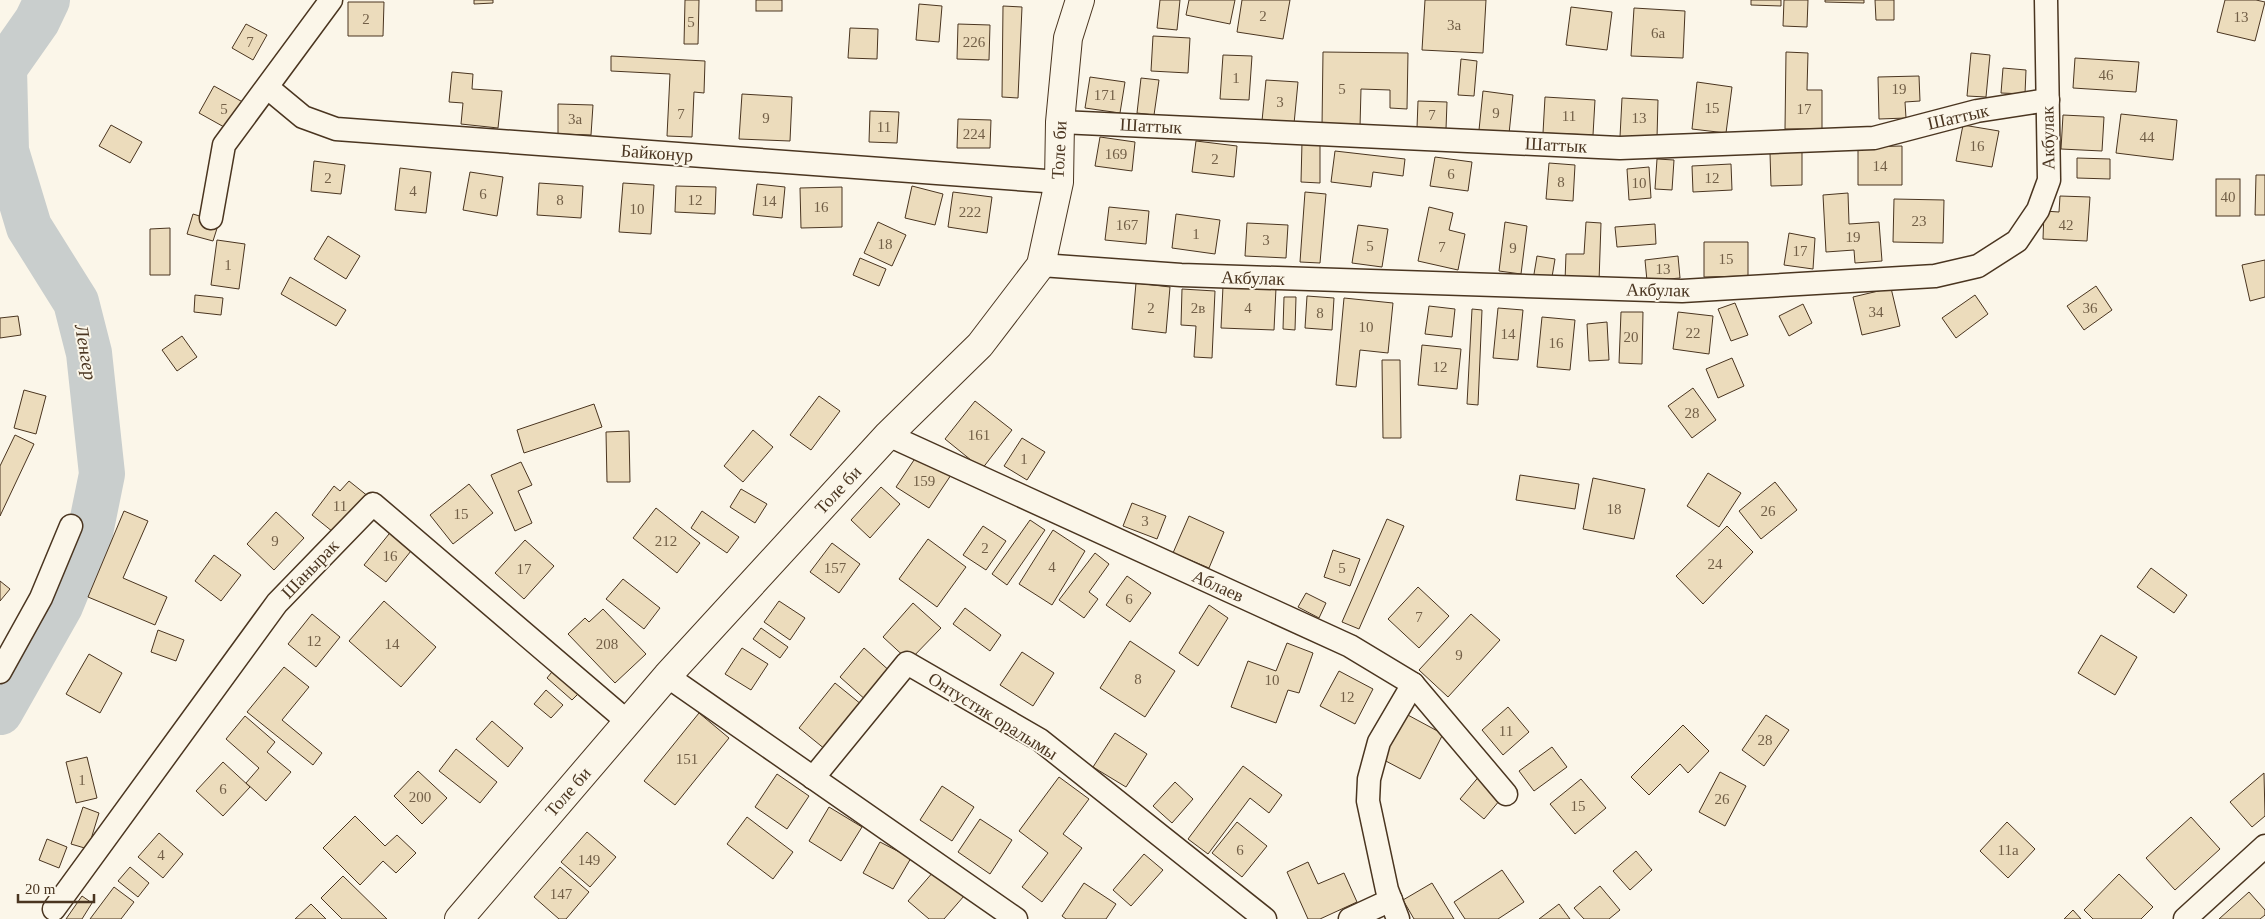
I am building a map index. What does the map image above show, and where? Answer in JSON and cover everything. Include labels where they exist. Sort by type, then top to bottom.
[{"type":"main road","name":"Толе би","points":[[459,919],[667,676],[888,435],[980,345],[1041,265],[1059,182],[1060,122],[1068,38],[1080,0]]},
{"type":"street","points":[[211,218],[224,145],[268,88],[331,0]]},
{"type":"street","name":"Акбулак","points":[[1041,265],[1181,275],[1682,291],[1935,276],[1978,266],[2017,241],[2038,210],[2049,180],[2046,0]]},
{"type":"street","name":"Байконур","points":[[268,88],[303,117],[336,129],[1059,182]]},
{"type":"street","name":"Шаттык","points":[[1060,122],[1620,148],[1874,138],[1977,111],[2048,100]]},
{"type":"street","name":"Аблаев","points":[[888,435],[1350,646],[1413,684],[1506,794]]},
{"type":"street","name":"Шанырак","points":[[54,909],[277,604],[373,504],[628,722]]},
{"type":"street","points":[[0,672],[41,598],[71,526]]},
{"type":"street","name":"Онтустик оралымы","points":[[813,778],[907,663],[1040,740],[1265,919]]},
{"type":"street","points":[[667,676],[1016,919]]},
{"type":"street","points":[[1350,919],[1395,910],[1368,801],[1369,779],[1379,742],[1413,684]]},
{"type":"street","points":[[2185,919],[2265,846]]},
{"type":"building","points":[[474,0],[493,0],[493,3],[474,4]]},
{"type":"building","points":[[685,0],[699,0],[698,44],[684,44]]},
{"type":"building","points":[[756,0],[782,0],[782,11],[756,11]]},
{"type":"building","points":[[1160,0],[1180,0],[1177,30],[1157,28]]},
{"type":"building","points":[[1189,0],[1235,0],[1230,24],[1186,15]]},
{"type":"building","points":[[1242,0],[1290,0],[1283,39],[1237,32]]},
{"type":"building","points":[[1425,0],[1486,0],[1483,53],[1422,50]]},
{"type":"building","points":[[1751,0],[1781,0],[1781,6],[1751,5]]},
{"type":"building","points":[[1784,0],[1808,0],[1807,27],[1783,26]]},
{"type":"building","points":[[1825,0],[1864,0],[1864,3],[1825,2]]},
{"type":"building","points":[[1875,0],[1894,0],[1894,20],[1876,20]]},
{"type":"building","points":[[2225,0],[2256,0],[2265,2],[2255,41],[2217,32]]},
{"type":"building","points":[[348,2],[384,2],[383,36],[348,36]]},
{"type":"building","points":[[919,4],[942,6],[939,42],[916,40]]},
{"type":"building","points":[[1003,6],[1022,7],[1018,98],[1002,97]]},
{"type":"building","points":[[1571,7],[1612,12],[1607,50],[1566,45]]},
{"type":"building","points":[[1634,8],[1685,11],[1683,58],[1631,56]]},
{"type":"building","points":[[246,24],[267,35],[253,60],[232,48]]},
{"type":"building","points":[[958,24],[990,25],[989,60],[957,59]]},
{"type":"building","points":[[850,28],[878,29],[877,59],[848,58]]},
{"type":"building","points":[[1153,36],[1190,38],[1188,73],[1151,71]]},
{"type":"building","points":[[1323,52],[1408,53],[1407,109],[1390,108],[1390,90],[1361,89],[1360,127],[1322,126]]},
{"type":"building","points":[[1786,52],[1808,53],[1807,90],[1822,90],[1822,129],[1785,129]]},
{"type":"building","points":[[1971,53],[1990,55],[1986,97],[1967,96]]},
{"type":"building","points":[[1223,55],[1252,56],[1249,100],[1220,99]]},
{"type":"building","points":[[611,56],[705,61],[704,93],[694,92],[692,137],[667,136],[670,74],[611,71]]},
{"type":"building","points":[[2075,58],[2139,62],[2136,92],[2073,88]]},
{"type":"building","points":[[1461,59],[1477,61],[1474,96],[1458,95]]},
{"type":"building","points":[[2003,68],[2026,70],[2025,94],[2001,93]]},
{"type":"building","points":[[452,72],[473,74],[472,89],[502,91],[498,128],[461,124],[463,103],[449,102]]},
{"type":"building","points":[[1919,76],[1920,101],[1905,102],[1906,118],[1879,119],[1878,77]]},
{"type":"building","points":[[1090,77],[1125,82],[1120,113],[1085,108]]},
{"type":"building","points":[[1141,78],[1159,80],[1154,115],[1137,113]]},
{"type":"building","points":[[1266,80],[1298,82],[1294,124],[1262,121]]},
{"type":"building","points":[[1697,82],[1732,87],[1726,133],[1692,129]]},
{"type":"building","points":[[214,86],[248,105],[233,132],[199,113]]},
{"type":"building","points":[[1483,91],[1513,95],[1509,134],[1479,130]]},
{"type":"building","points":[[742,94],[792,97],[790,141],[739,139]]},
{"type":"building","points":[[1545,97],[1595,100],[1593,135],[1543,133]]},
{"type":"building","points":[[1622,98],[1658,100],[1657,138],[1620,137]]},
{"type":"building","points":[[1418,101],[1447,102],[1446,129],[1417,128]]},
{"type":"building","points":[[558,104],[593,105],[591,135],[558,134]]},
{"type":"building","points":[[870,111],[899,112],[897,143],[869,142]]},
{"type":"building","points":[[2121,114],[2177,120],[2173,160],[2116,153]]},
{"type":"building","points":[[2063,115],[2104,117],[2102,151],[2061,149]]},
{"type":"building","points":[[958,119],[991,120],[990,148],[957,148]]},
{"type":"building","points":[[111,125],[142,142],[130,163],[99,146]]},
{"type":"building","points":[[1963,125],[1999,131],[1992,167],[1956,161]]},
{"type":"building","points":[[1100,137],[1135,142],[1132,171],[1095,166]]},
{"type":"building","points":[[1196,141],[1237,146],[1234,177],[1192,172]]},
{"type":"building","points":[[1302,142],[1320,143],[1320,183],[1301,182]]},
{"type":"building","points":[[1902,146],[1902,185],[1858,185],[1858,147]]},
{"type":"building","points":[[1335,151],[1405,159],[1403,176],[1373,172],[1371,187],[1331,182]]},
{"type":"building","points":[[1802,152],[1802,185],[1771,186],[1770,153]]},
{"type":"building","points":[[1435,157],[1472,162],[1468,191],[1430,186]]},
{"type":"building","points":[[2077,158],[2110,159],[2110,179],[2077,178]]},
{"type":"building","points":[[1657,159],[1674,160],[1672,190],[1655,189]]},
{"type":"building","points":[[314,161],[345,165],[341,194],[311,191]]},
{"type":"building","points":[[1549,163],[1575,165],[1573,201],[1546,199]]},
{"type":"building","points":[[1731,164],[1732,190],[1693,192],[1692,166]]},
{"type":"building","points":[[1649,167],[1651,198],[1629,200],[1627,169]]},
{"type":"building","points":[[400,168],[431,172],[426,213],[395,210]]},
{"type":"building","points":[[470,172],[503,177],[497,216],[463,210]]},
{"type":"building","points":[[2256,175],[2265,175],[2265,215],[2255,215]]},
{"type":"building","points":[[2216,179],[2240,179],[2240,216],[2216,216]]},
{"type":"building","points":[[539,183],[583,186],[581,218],[537,215]]},
{"type":"building","points":[[623,183],[654,185],[651,234],[619,232]]},
{"type":"building","points":[[757,184],[785,187],[782,218],[753,215]]},
{"type":"building","points":[[676,186],[716,187],[715,214],[675,212]]},
{"type":"building","points":[[912,186],[943,194],[935,225],[905,218]]},
{"type":"building","points":[[842,187],[842,227],[801,228],[800,188]]},
{"type":"building","points":[[953,192],[992,197],[987,233],[948,227]]},
{"type":"building","points":[[1305,192],[1326,194],[1320,263],[1300,262]]},
{"type":"building","points":[[1848,193],[1849,224],[1879,222],[1882,261],[1855,263],[1854,250],[1826,252],[1823,195]]},
{"type":"building","points":[[2060,196],[2090,197],[2087,241],[2043,239],[2044,211],[2059,212]]},
{"type":"building","points":[[1894,199],[1944,200],[1943,243],[1893,242]]},
{"type":"building","points":[[1109,207],[1149,211],[1146,244],[1105,240]]},
{"type":"building","points":[[1429,207],[1453,213],[1449,230],[1465,234],[1458,270],[1418,261]]},
{"type":"building","points":[[193,214],[219,222],[213,241],[187,234]]},
{"type":"building","points":[[1176,214],[1220,220],[1215,254],[1172,248]]},
{"type":"building","points":[[878,222],[906,235],[892,266],[864,253]]},
{"type":"building","points":[[1505,222],[1527,226],[1521,274],[1499,271]]},
{"type":"building","points":[[1586,222],[1601,223],[1599,282],[1565,281],[1566,254],[1584,254]]},
{"type":"building","points":[[1247,223],[1288,225],[1286,258],[1245,256]]},
{"type":"building","points":[[1655,224],[1656,244],[1617,247],[1615,227]]},
{"type":"building","points":[[1358,225],[1388,229],[1382,267],[1352,263]]},
{"type":"building","points":[[170,228],[170,275],[150,275],[150,229]]},
{"type":"building","points":[[1789,233],[1815,238],[1813,269],[1784,265]]},
{"type":"building","points":[[328,236],[360,256],[346,279],[314,259]]},
{"type":"building","points":[[217,240],[245,244],[239,289],[211,285]]},
{"type":"building","points":[[1704,242],[1748,242],[1748,276],[1704,277]]},
{"type":"building","points":[[1537,256],[1555,259],[1551,283],[1533,280]]},
{"type":"building","points":[[1678,256],[1680,278],[1647,281],[1645,260]]},
{"type":"building","points":[[860,258],[886,269],[879,286],[853,275]]},
{"type":"building","points":[[2265,260],[2265,297],[2250,301],[2242,265]]},
{"type":"building","points":[[290,277],[346,310],[336,326],[281,294]]},
{"type":"building","points":[[1136,283],[1170,287],[1166,333],[1132,329]]},
{"type":"building","points":[[1223,286],[1276,288],[1274,330],[1221,328]]},
{"type":"building","points":[[2096,286],[2112,310],[2084,330],[2067,306]]},
{"type":"building","points":[[1891,288],[1900,326],[1862,335],[1853,297]]},
{"type":"building","points":[[1182,289],[1215,291],[1212,358],[1194,357],[1196,326],[1181,325]]},
{"type":"building","points":[[195,295],[223,298],[221,315],[194,312]]},
{"type":"building","points":[[1975,295],[1988,314],[1956,338],[1942,318]]},
{"type":"building","points":[[1307,296],[1334,298],[1332,330],[1305,328]]},
{"type":"building","points":[[1284,297],[1296,297],[1295,330],[1283,329]]},
{"type":"building","points":[[1344,298],[1393,303],[1388,353],[1360,350],[1356,387],[1336,385]]},
{"type":"building","points":[[1735,303],[1748,335],[1731,341],[1718,309]]},
{"type":"building","points":[[1803,304],[1812,323],[1789,336],[1779,316]]},
{"type":"building","points":[[1429,306],[1455,309],[1452,337],[1425,334]]},
{"type":"building","points":[[1498,308],[1523,310],[1518,360],[1493,358]]},
{"type":"building","points":[[1472,309],[1482,310],[1478,405],[1467,404]]},
{"type":"building","points":[[1621,312],[1643,312],[1642,364],[1619,363]]},
{"type":"building","points":[[1678,312],[1713,316],[1709,354],[1673,349]]},
{"type":"building","points":[[18,316],[21,335],[0,338],[0,318]]},
{"type":"building","points":[[1542,317],[1575,320],[1570,370],[1537,367]]},
{"type":"building","points":[[1607,322],[1609,360],[1589,361],[1587,324]]},
{"type":"building","points":[[182,336],[197,357],[177,371],[162,350]]},
{"type":"building","points":[[1422,345],[1461,349],[1457,389],[1418,385]]},
{"type":"building","points":[[1732,358],[1744,386],[1718,398],[1706,369]]},
{"type":"building","points":[[1382,360],[1400,360],[1401,438],[1383,438]]},
{"type":"building","points":[[1693,388],[1716,420],[1692,438],[1668,406]]},
{"type":"building","points":[[24,390],[46,396],[36,434],[14,428]]},
{"type":"building","points":[[819,396],[840,411],[811,450],[790,435]]},
{"type":"building","points":[[975,401],[1012,430],[982,469],[945,439]]},
{"type":"building","points":[[594,404],[602,427],[524,453],[517,430]]},
{"type":"building","points":[[753,430],[773,447],[743,482],[724,466]]},
{"type":"building","points":[[629,431],[630,482],[607,482],[606,432]]},
{"type":"building","points":[[15,435],[34,444],[0,516],[0,466]]},
{"type":"building","points":[[1022,438],[1045,452],[1027,480],[1004,466]]},
{"type":"building","points":[[918,454],[951,475],[929,508],[896,487]]},
{"type":"building","points":[[521,462],[532,485],[518,491],[532,523],[515,531],[491,475]]},
{"type":"building","points":[[1708,473],[1741,493],[1719,527],[1687,506]]},
{"type":"building","points":[[1520,475],[1579,484],[1575,509],[1516,500]]},
{"type":"building","points":[[1593,478],[1645,489],[1634,539],[1583,529]]},
{"type":"building","points":[[349,481],[369,497],[338,536],[312,515],[334,486],[340,491]]},
{"type":"building","points":[[1775,482],[1797,510],[1761,539],[1739,511]]},
{"type":"building","points":[[469,484],[493,513],[453,544],[430,515]]},
{"type":"building","points":[[881,487],[900,504],[870,538],[851,520]]},
{"type":"building","points":[[741,489],[767,504],[755,523],[730,507]]},
{"type":"building","points":[[1132,503],[1166,516],[1157,539],[1123,526]]},
{"type":"building","points":[[656,508],[700,543],[677,573],[633,538]]},
{"type":"building","points":[[124,511],[148,521],[123,578],[167,597],[155,625],[88,597]]},
{"type":"building","points":[[702,511],[739,537],[727,553],[691,528]]},
{"type":"building","points":[[276,512],[304,538],[274,570],[247,544]]},
{"type":"building","points":[[1189,516],[1224,532],[1209,568],[1173,553]]},
{"type":"building","points":[[1387,519],[1404,526],[1359,629],[1342,622]]},
{"type":"building","points":[[1030,520],[1045,530],[1007,585],[992,574]]},
{"type":"building","points":[[983,526],[1006,541],[986,570],[963,555]]},
{"type":"building","points":[[1727,526],[1753,552],[1703,604],[1676,576]]},
{"type":"building","points":[[393,529],[415,546],[386,582],[364,565]]},
{"type":"building","points":[[1053,530],[1085,551],[1052,605],[1019,584]]},
{"type":"building","points":[[928,539],[966,567],[937,607],[899,579]]},
{"type":"building","points":[[525,540],[554,566],[524,599],[495,573]]},
{"type":"building","points":[[832,543],[860,564],[839,593],[810,572]]},
{"type":"building","points":[[1333,550],[1360,559],[1350,586],[1324,577]]},
{"type":"building","points":[[1095,553],[1109,564],[1089,592],[1098,599],[1084,618],[1059,600]]},
{"type":"building","points":[[214,555],[241,575],[221,601],[195,581]]},
{"type":"building","points":[[2151,568],[2187,595],[2174,613],[2137,587]]},
{"type":"building","points":[[1127,576],[1151,593],[1130,622],[1106,605]]},
{"type":"building","points":[[623,579],[660,608],[644,629],[606,599]]},
{"type":"building","points":[[0,581],[10,589],[0,601]]},
{"type":"building","points":[[1418,587],[1449,616],[1419,648],[1388,619]]},
{"type":"building","points":[[1306,593],[1326,603],[1319,618],[1298,607]]},
{"type":"building","points":[[384,601],[436,647],[401,687],[349,641]]},
{"type":"building","points":[[779,601],[805,618],[790,640],[764,622]]},
{"type":"building","points":[[913,603],[941,628],[909,661],[883,637]]},
{"type":"building","points":[[1209,605],[1228,618],[1198,666],[1179,653]]},
{"type":"building","points":[[965,608],[1001,635],[990,651],[953,624]]},
{"type":"building","points":[[603,609],[646,654],[615,683],[568,634],[585,618],[589,622]]},
{"type":"building","points":[[312,614],[340,637],[316,667],[288,644]]},
{"type":"building","points":[[1471,614],[1500,640],[1448,697],[1419,670]]},
{"type":"building","points":[[761,628],[788,647],[780,658],[753,639]]},
{"type":"building","points":[[158,630],[184,640],[176,661],[151,652]]},
{"type":"building","points":[[2101,635],[2137,657],[2115,695],[2078,673]]},
{"type":"building","points":[[1130,641],[1175,671],[1145,717],[1100,688]]},
{"type":"building","points":[[1287,643],[1313,653],[1299,693],[1288,690],[1276,723],[1231,707],[1248,661],[1276,671]]},
{"type":"building","points":[[742,648],[768,664],[751,690],[725,674]]},
{"type":"building","points":[[864,648],[892,673],[867,701],[840,677]]},
{"type":"building","points":[[1022,652],[1054,673],[1033,706],[1000,685]]},
{"type":"building","points":[[89,654],[122,673],[100,713],[66,694]]},
{"type":"building","points":[[284,667],[309,687],[282,720],[322,753],[313,765],[247,712]]},
{"type":"building","points":[[556,667],[582,690],[572,700],[547,678]]},
{"type":"building","points":[[1339,671],[1373,689],[1355,724],[1320,706]]},
{"type":"building","points":[[835,683],[867,709],[831,754],[799,728]]},
{"type":"building","points":[[546,690],[563,705],[551,718],[534,704]]},
{"type":"building","points":[[1508,707],[1529,732],[1503,755],[1482,730]]},
{"type":"building","points":[[699,713],[729,738],[675,805],[644,781]]},
{"type":"building","points":[[1406,714],[1443,734],[1420,779],[1382,759]]},
{"type":"building","points":[[1766,715],[1789,730],[1764,766],[1742,750]]},
{"type":"building","points":[[245,716],[275,742],[267,752],[291,772],[266,801],[246,783],[259,768],[226,739]]},
{"type":"building","points":[[492,721],[523,748],[508,767],[476,739]]},
{"type":"building","points":[[1683,725],[1709,751],[1688,773],[1680,764],[1649,795],[1631,777]]},
{"type":"building","points":[[1115,733],[1147,754],[1126,787],[1093,767]]},
{"type":"building","points":[[1552,747],[1567,767],[1534,791],[1519,771]]},
{"type":"building","points":[[456,749],[497,782],[480,803],[439,771]]},
{"type":"building","points":[[87,757],[97,798],[76,803],[66,762]]},
{"type":"building","points":[[223,762],[250,787],[223,816],[196,791]]},
{"type":"building","points":[[1243,766],[1282,795],[1269,813],[1250,798],[1208,854],[1188,839]]},
{"type":"building","points":[[418,771],[447,798],[422,824],[394,796]]},
{"type":"building","points":[[1720,772],[1746,786],[1725,826],[1699,812]]},
{"type":"building","points":[[2264,773],[2265,816],[2252,827],[2230,802]]},
{"type":"building","points":[[777,774],[809,796],[787,829],[755,807]]},
{"type":"building","points":[[1481,774],[1505,794],[1484,819],[1460,799]]},
{"type":"building","points":[[1059,777],[1089,799],[1063,834],[1082,848],[1042,902],[1022,887],[1048,853],[1019,831]]},
{"type":"building","points":[[1581,779],[1606,808],[1575,834],[1550,804]]},
{"type":"building","points":[[1175,782],[1193,799],[1172,823],[1153,806]]},
{"type":"building","points":[[942,786],[974,807],[952,841],[920,820]]},
{"type":"building","points":[[83,807],[99,813],[88,849],[71,844]]},
{"type":"building","points":[[829,807],[862,827],[841,861],[809,841]]},
{"type":"building","points":[[355,816],[385,846],[397,835],[416,853],[396,873],[383,861],[360,885],[323,848]]},
{"type":"building","points":[[747,817],[793,852],[773,879],[727,844]]},
{"type":"building","points":[[2191,817],[2220,849],[2175,890],[2146,858]]},
{"type":"building","points":[[980,819],[1012,840],[990,874],[958,852]]},
{"type":"building","points":[[1237,822],[1267,846],[1242,877],[1212,853]]},
{"type":"building","points":[[2007,822],[2035,849],[2008,878],[1980,851]]},
{"type":"building","points":[[587,832],[616,857],[590,887],[561,862]]},
{"type":"building","points":[[159,833],[183,854],[163,878],[138,857]]},
{"type":"building","points":[[47,839],[67,847],[59,868],[39,860]]},
{"type":"building","points":[[880,842],[911,858],[893,889],[863,873]]},
{"type":"building","points":[[1636,851],[1652,870],[1630,890],[1613,871]]},
{"type":"building","points":[[1144,854],[1163,870],[1131,906],[1113,890]]},
{"type":"building","points":[[1308,862],[1318,884],[1344,873],[1357,902],[1320,919],[1308,919],[1287,872]]},
{"type":"building","points":[[130,867],[149,883],[138,897],[118,881]]},
{"type":"building","points":[[560,867],[589,892],[566,919],[559,919],[534,897]]},
{"type":"building","points":[[1502,870],[1524,902],[1498,919],[1465,919],[1454,902]]},
{"type":"building","points":[[934,871],[964,896],[944,919],[929,919],[908,901]]},
{"type":"building","points":[[2119,874],[2153,907],[2141,919],[2093,919],[2084,910]]},
{"type":"building","points":[[343,876],[387,919],[342,919],[321,898]]},
{"type":"building","points":[[1084,883],[1116,904],[1106,919],[1066,919],[1062,916]]},
{"type":"building","points":[[1432,883],[1454,919],[1414,919],[1403,900]]},
{"type":"building","points":[[1600,886],[1620,910],[1609,919],[1584,919],[1574,908]]},
{"type":"building","points":[[114,887],[134,902],[121,919],[90,919]]},
{"type":"building","points":[[2249,892],[2265,910],[2265,915],[2260,919],[2219,919]]},
{"type":"building","points":[[82,896],[92,903],[82,919],[66,919]]},
{"type":"building","points":[[311,904],[326,919],[295,919]]},
{"type":"building","points":[[1559,904],[1570,919],[1539,919]]},
{"type":"building","points":[[2073,910],[2081,919],[2064,919]]},
{"type":"waterway","name":"Ленгер","points":[[0,712],[60,606],[90,533],[102,474],[89,353],[76,302],[29,227],[6,151],[4,68],[37,21],[47,0]]}]
